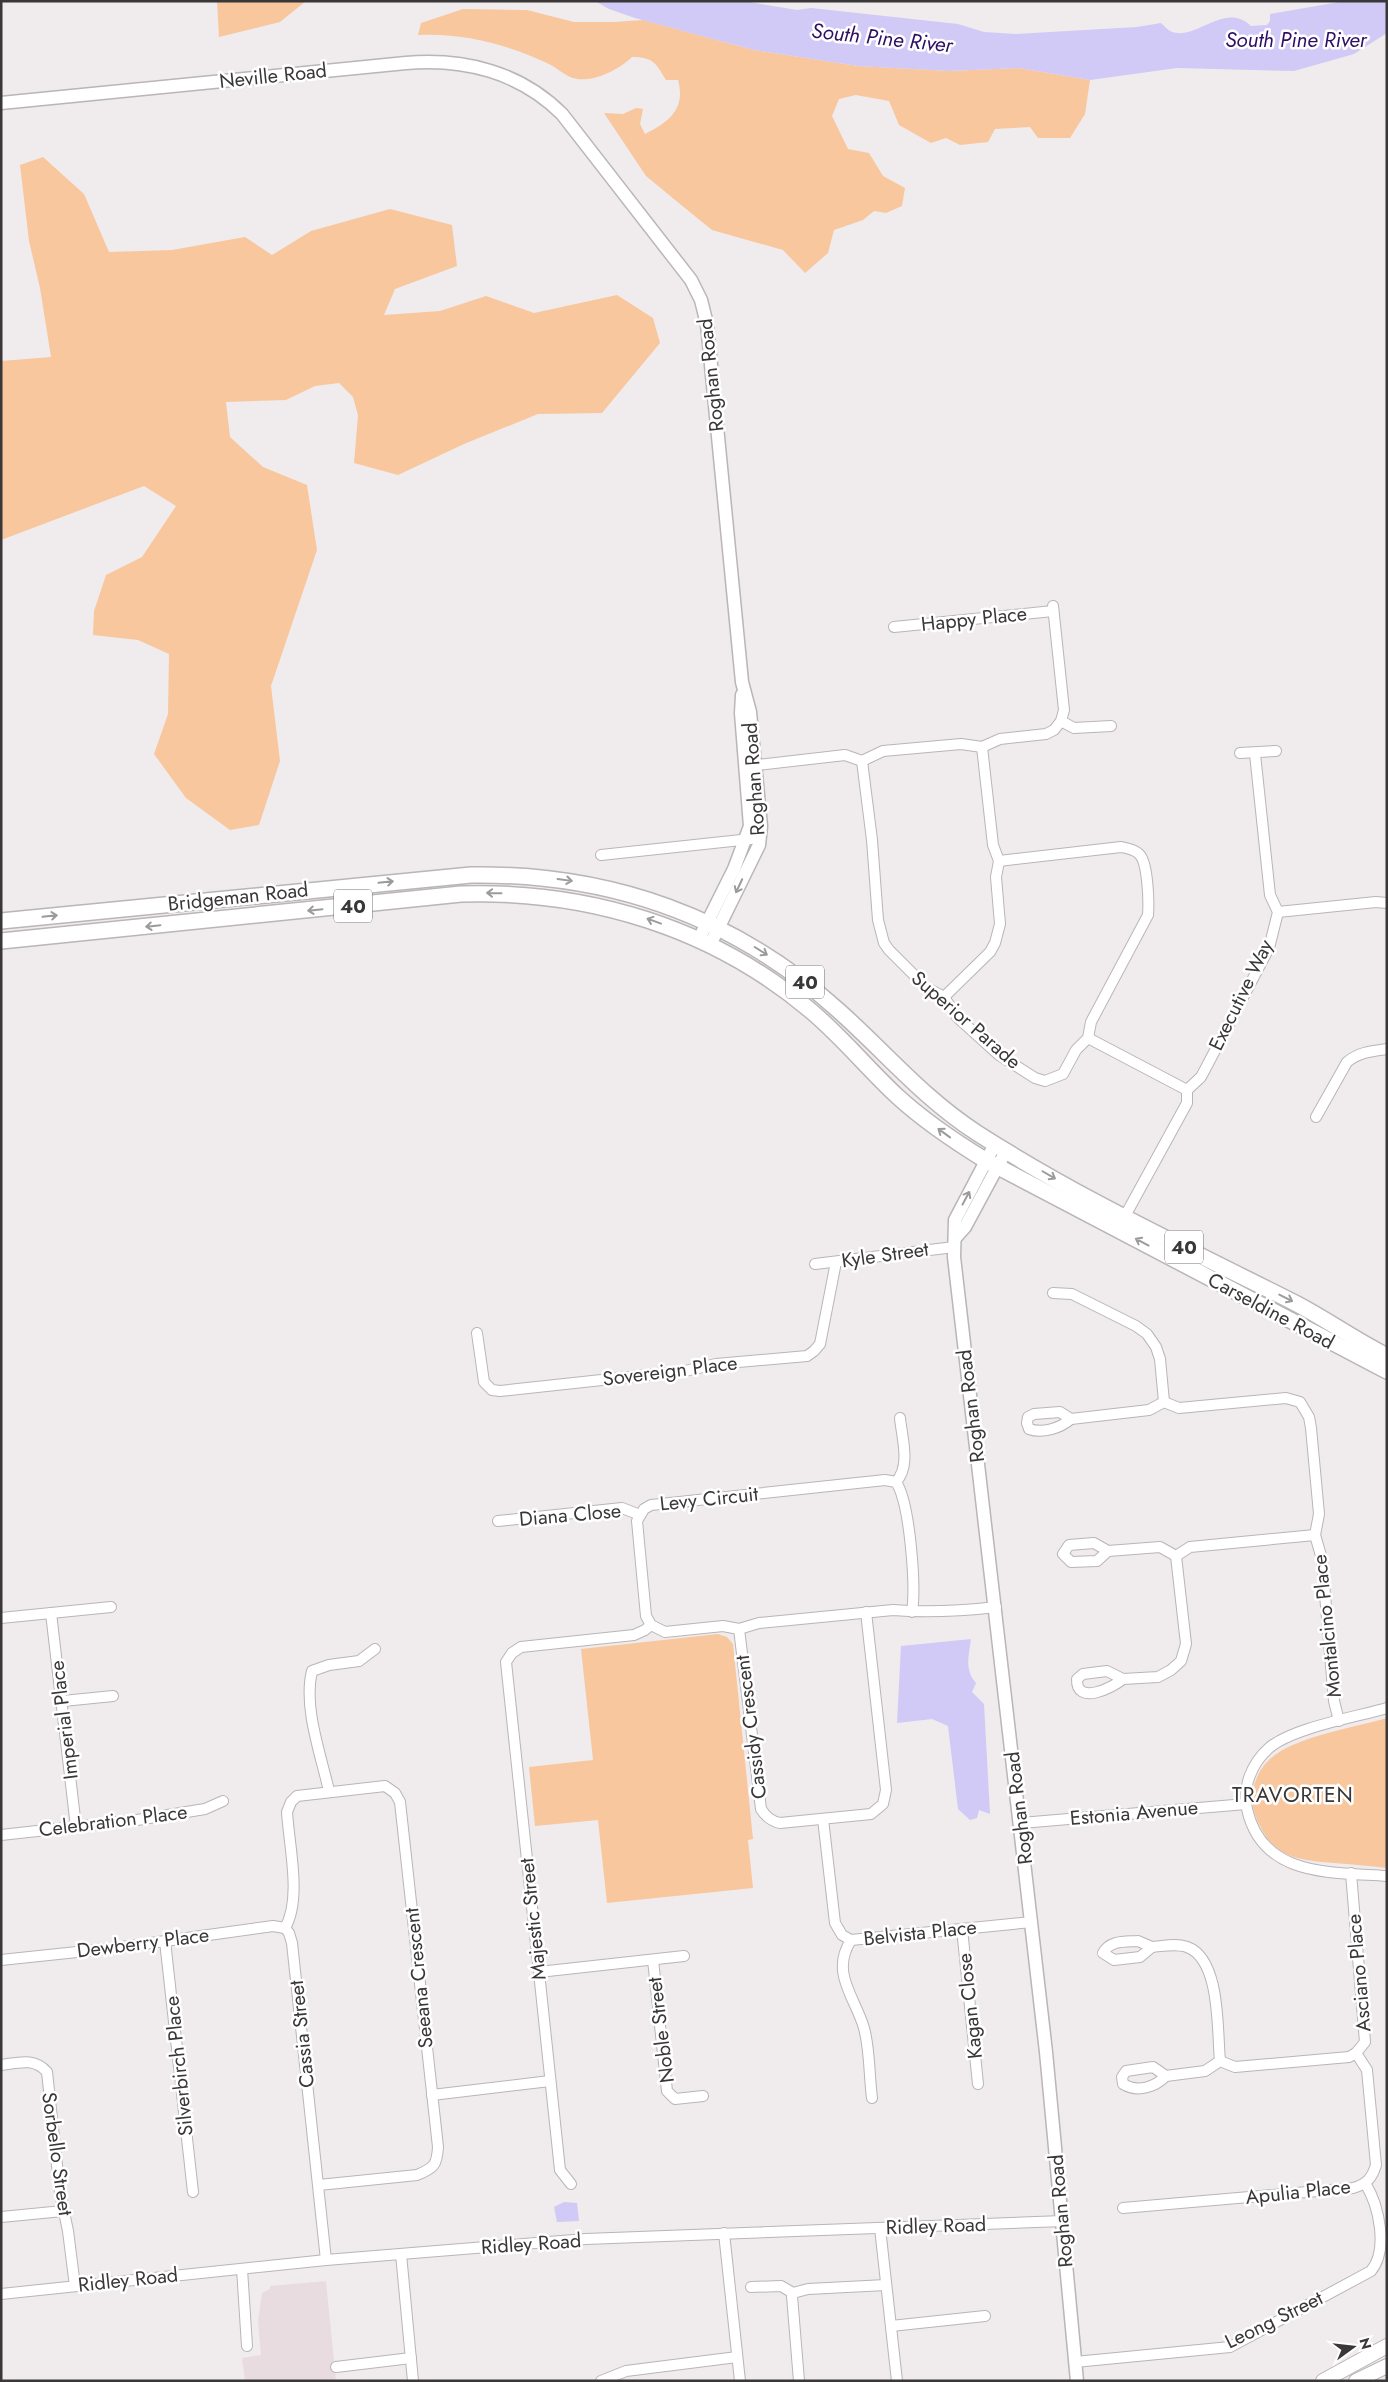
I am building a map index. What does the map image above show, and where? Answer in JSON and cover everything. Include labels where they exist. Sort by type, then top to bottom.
[{"type":"main road","name":"Bridgeman Road","points":[[1,921],[428,878],[496,875],[546,878],[601,887],[655,902],[714,925]]},
{"type":"main road","name":"Bridgeman Road","points":[[1,941],[430,897],[488,893],[542,896],[594,905],[650,920],[705,942]]},
{"type":"main road","name":"40","points":[[714,925],[770,957],[820,993],[918,1089],[946,1111],[1001,1147]]},
{"type":"main road","name":"40","points":[[705,942],[751,968],[791,995],[829,1028],[899,1097],[938,1128],[991,1164]]},
{"type":"main road","name":"Carseldine Road","points":[[1001,1147],[1125,1216],[1300,1305],[1387,1356]]},
{"type":"main road","name":"Carseldine Road","points":[[991,1164],[1387,1371]]},
{"type":"main road","points":[[1323,2381],[1387,2346]]},
{"type":"main road","points":[[1356,2381],[1387,2366]]},
{"type":"street","name":"Neville Road","points":[[1,103],[430,61],[458,62],[484,68],[540,94]]},
{"type":"street","name":"Roghan Road","points":[[540,94],[562,114],[691,280],[701,300],[707,324],[742,682],[750,712],[750,818],[746,840],[714,925]]},
{"type":"street","name":"Happy Place","points":[[894,627],[1053,608],[1064,710],[1061,721]]},
{"type":"street","points":[[750,765],[846,755],[862,761],[883,751],[961,744],[982,747],[1000,739],[1046,734],[1054,730],[1061,721],[1074,728],[1111,726]]},
{"type":"street","points":[[944,997],[990,952],[995,943],[1000,924],[996,877],[999,861],[993,845],[982,747]]},
{"type":"street","points":[[1240,753],[1255,754],[1276,751]]},
{"type":"street","points":[[1255,754],[1270,895],[1278,912],[1376,902],[1387,904]]},
{"type":"street","name":"Superior Parade","points":[[862,761],[872,840],[878,920],[884,943],[927,988],[944,997],[957,1017],[999,1055],[1035,1078],[1045,1081],[1063,1074],[1076,1050],[1088,1038],[1091,1022],[1148,915],[1149,906],[1144,862],[1139,854],[1130,848],[1121,847],[999,861]]},
{"type":"street","name":"Roghan Road","points":[[705,942],[760,838],[760,812],[750,765]]},
{"type":"street","points":[[601,855],[760,838]]},
{"type":"street","name":"Executive Way","points":[[1125,1216],[1187,1103],[1187,1090],[1201,1076],[1269,948],[1278,912]]},
{"type":"street","points":[[1088,1038],[1187,1090]]},
{"type":"street","points":[[1316,1116],[1347,1062],[1354,1055],[1387,1049]]},
{"type":"street","name":"Roghan Road","points":[[1001,1147],[955,1220],[955,1242],[974,1431],[1032,1922],[1063,2221],[1077,2381]]},
{"type":"street","name":"Kyle Street","points":[[815,1264],[955,1242]]},
{"type":"street","name":"Sovereign Place","points":[[477,1334],[484,1382],[492,1390],[500,1391],[685,1371],[716,1364],[806,1356],[820,1344],[836,1262]]},
{"type":"street","points":[[1053,1293],[1072,1294],[1136,1326],[1147,1334],[1156,1347],[1160,1359],[1164,1402]]},
{"type":"street","points":[[1071,1419],[1149,1410],[1164,1402],[1179,1408],[1286,1398],[1300,1402],[1309,1417],[1311,1428],[1319,1514],[1315,1535]]},
{"type":"street","points":[[900,1418],[905,1464],[903,1474],[896,1482],[904,1498],[914,1586],[912,1612]]},
{"type":"street","name":"Levy Circuit","points":[[651,1625],[646,1616],[636,1526],[640,1515],[651,1505],[885,1480],[896,1482]]},
{"type":"street","name":"Diana Close","points":[[498,1521],[622,1508],[640,1515]]},
{"type":"street","name":"Montalcino Place","points":[[1176,1556],[1190,1547],[1315,1535],[1322,1559],[1334,1701],[1339,1722]]},
{"type":"street","points":[[1108,1551],[1160,1546],[1176,1556],[1186,1644],[1181,1661],[1171,1670],[1158,1677],[1123,1679]]},
{"type":"street","points":[[1,1618],[110,1607]]},
{"type":"street","name":"Cassidy Crescent","points":[[866,1612],[886,1797],[878,1810],[871,1814],[780,1823],[769,1818],[761,1809],[739,1629],[759,1623],[866,1612],[893,1610],[943,1613],[996,1607]]},
{"type":"street","name":"Imperial Place","points":[[51,1613],[63,1701],[76,1827]]},
{"type":"street","points":[[651,1625],[665,1632],[723,1626],[739,1629]]},
{"type":"street","name":"Majestic Street","points":[[571,2184],[560,2170],[506,1677],[506,1662],[512,1653],[521,1647],[634,1635],[651,1625]]},
{"type":"street","points":[[329,1791],[309,1704],[309,1683],[312,1671],[329,1665],[359,1661],[375,1649]]},
{"type":"street","points":[[63,1701],[113,1696]]},
{"type":"street","points":[[1387,1708],[1286,1737],[1269,1748],[1258,1761],[1245,1791],[1246,1804],[1256,1836],[1279,1858],[1299,1867],[1387,1876]]},
{"type":"street","name":"Seeana Crescent","points":[[285,1928],[292,1912],[293,1895],[287,1812],[291,1802],[297,1796],[385,1786],[395,1793],[400,1802],[438,2147],[437,2161],[430,2169],[417,2175],[319,2186]]},
{"type":"street","name":"Celebration Place","points":[[1,1835],[137,1820],[205,1809],[223,1801]]},
{"type":"street","name":"Estonia Avenue","points":[[1021,1823],[1246,1804]]},
{"type":"street","points":[[823,1819],[836,1923],[842,1935],[852,1940]]},
{"type":"street","name":"Asciano Place","points":[[1220,2062],[1235,2067],[1349,2058],[1365,2042],[1351,1873]]},
{"type":"street","name":"Belvista Place","points":[[872,2098],[864,2027],[845,1984],[842,1961],[845,1950],[852,1940],[1032,1922]]},
{"type":"street","name":"Dewberry Place","points":[[1,1960],[273,1926],[285,1928]]},
{"type":"street","name":"Cassia Street","points":[[285,1928],[289,1933],[292,1943],[326,2260]]},
{"type":"street","name":"Kagan Close","points":[[962,1929],[978,2084]]},
{"type":"street","name":"Silverbirch Place","points":[[165,1940],[193,2192]]},
{"type":"street","points":[[1152,1947],[1174,1945],[1187,1947],[1198,1953],[1206,1962],[1212,1977],[1220,2062],[1205,2071],[1166,2076]]},
{"type":"street","points":[[539,1972],[684,1956]]},
{"type":"street","name":"Noble Street","points":[[653,1960],[667,2091],[675,2099],[703,2096]]},
{"type":"street","name":"Apulia Place","points":[[1123,2208],[1353,2188],[1365,2183],[1372,2178],[1376,2165],[1367,2070],[1356,2053]]},
{"type":"street","name":"Sorbello Street","points":[[1,2066],[32,2061],[40,2064],[47,2072],[63,2211],[71,2250],[75,2286]]},
{"type":"street","points":[[432,2094],[550,2081]]},
{"type":"street","name":"Leong Street","points":[[1075,2362],[1230,2346],[1370,2271],[1383,2257],[1384,2237],[1379,2209],[1365,2183]]},
{"type":"street","points":[[1,2217],[63,2211]]},
{"type":"street","name":"Ridley Road","points":[[1,2294],[326,2260],[586,2239],[1063,2221]]},
{"type":"street","points":[[880,2228],[896,2381]]},
{"type":"street","points":[[724,2233],[740,2381]]},
{"type":"street","points":[[401,2254],[413,2381]]},
{"type":"street","points":[[242,2269],[247,2346]]},
{"type":"street","points":[[751,2287],[781,2286],[793,2293],[808,2289],[886,2285]]},
{"type":"street","points":[[793,2293],[799,2381]]},
{"type":"street","points":[[891,2326],[985,2316]]},
{"type":"street","points":[[601,2381],[626,2371],[737,2357]]},
{"type":"street","points":[[336,2367],[411,2358]]},
{"type":"shaded area","points":[[217,1],[306,1],[280,22],[219,37]]},
{"type":"shaded area","points":[[463,9],[527,10],[574,22],[643,20],[754,50],[858,66],[949,71],[1019,68],[1090,80],[1085,114],[1070,138],[1038,138],[1030,127],[995,129],[988,142],[960,145],[946,138],[931,143],[899,125],[889,101],[856,95],[839,99],[832,116],[848,149],[869,153],[883,176],[905,188],[902,206],[886,213],[874,211],[863,220],[834,230],[828,253],[805,273],[783,250],[712,230],[646,176],[604,113],[623,114],[636,108],[643,109],[640,124],[645,134],[661,125],[674,113],[680,99],[678,80],[666,80],[653,62],[645,58],[632,57],[605,74],[589,79],[580,79],[570,77],[532,56],[500,45],[468,38],[418,35],[421,23]]},
{"type":"shaded area","points":[[43,157],[84,194],[109,252],[172,250],[245,237],[272,255],[311,231],[390,209],[452,225],[457,266],[395,289],[384,315],[440,311],[486,296],[534,313],[617,295],[653,318],[660,343],[602,413],[538,414],[464,444],[398,475],[354,463],[358,415],[353,397],[339,383],[315,386],[286,400],[226,402],[230,437],[263,467],[307,485],[317,550],[271,686],[280,761],[259,825],[230,830],[186,798],[154,754],[168,714],[169,654],[138,640],[93,635],[94,611],[106,575],[142,557],[176,506],[144,486],[1,540],[1,361],[51,357],[40,288],[29,241],[20,165]]},
{"type":"shaded area","points":[[718,1634],[727,1637],[733,1644],[753,1839],[748,1840],[753,1888],[607,1903],[598,1820],[535,1826],[529,1767],[593,1760],[581,1649]]},
{"type":"shaded area","points":[[1387,1718],[1387,1868],[1300,1859],[1291,1856],[1274,1845],[1266,1837],[1259,1823],[1252,1801],[1255,1781],[1265,1764],[1275,1755],[1299,1742]]},
{"type":"shaded area","points":[[326,2281],[336,2381],[245,2381],[242,2358],[261,2355],[258,2321],[262,2293],[270,2289],[270,2286]]},
{"type":"water","name":"South Pine River","points":[[595,1],[743,1],[797,10],[811,8],[958,24],[984,32],[1016,34],[1137,27],[1161,23],[1170,31],[1180,33],[1189,32],[1220,19],[1241,19],[1251,26],[1267,25],[1270,21],[1270,14],[1345,1],[1387,1],[1387,33],[1354,54],[1294,71],[1177,68],[1090,80],[1019,68],[949,71],[858,66],[754,50],[635,18],[609,9]]},
{"type":"water","points":[[971,1639],[969,1667],[972,1678],[976,1683],[972,1692],[984,1704],[990,1814],[979,1810],[977,1818],[970,1820],[958,1809],[948,1726],[932,1719],[897,1723],[901,1646]]},
{"type":"water","points":[[564,2202],[577,2203],[579,2221],[557,2222],[554,2207]]},
{"type":"district","name":"TRAVORTEN","points":[[1293,1795]]}]
